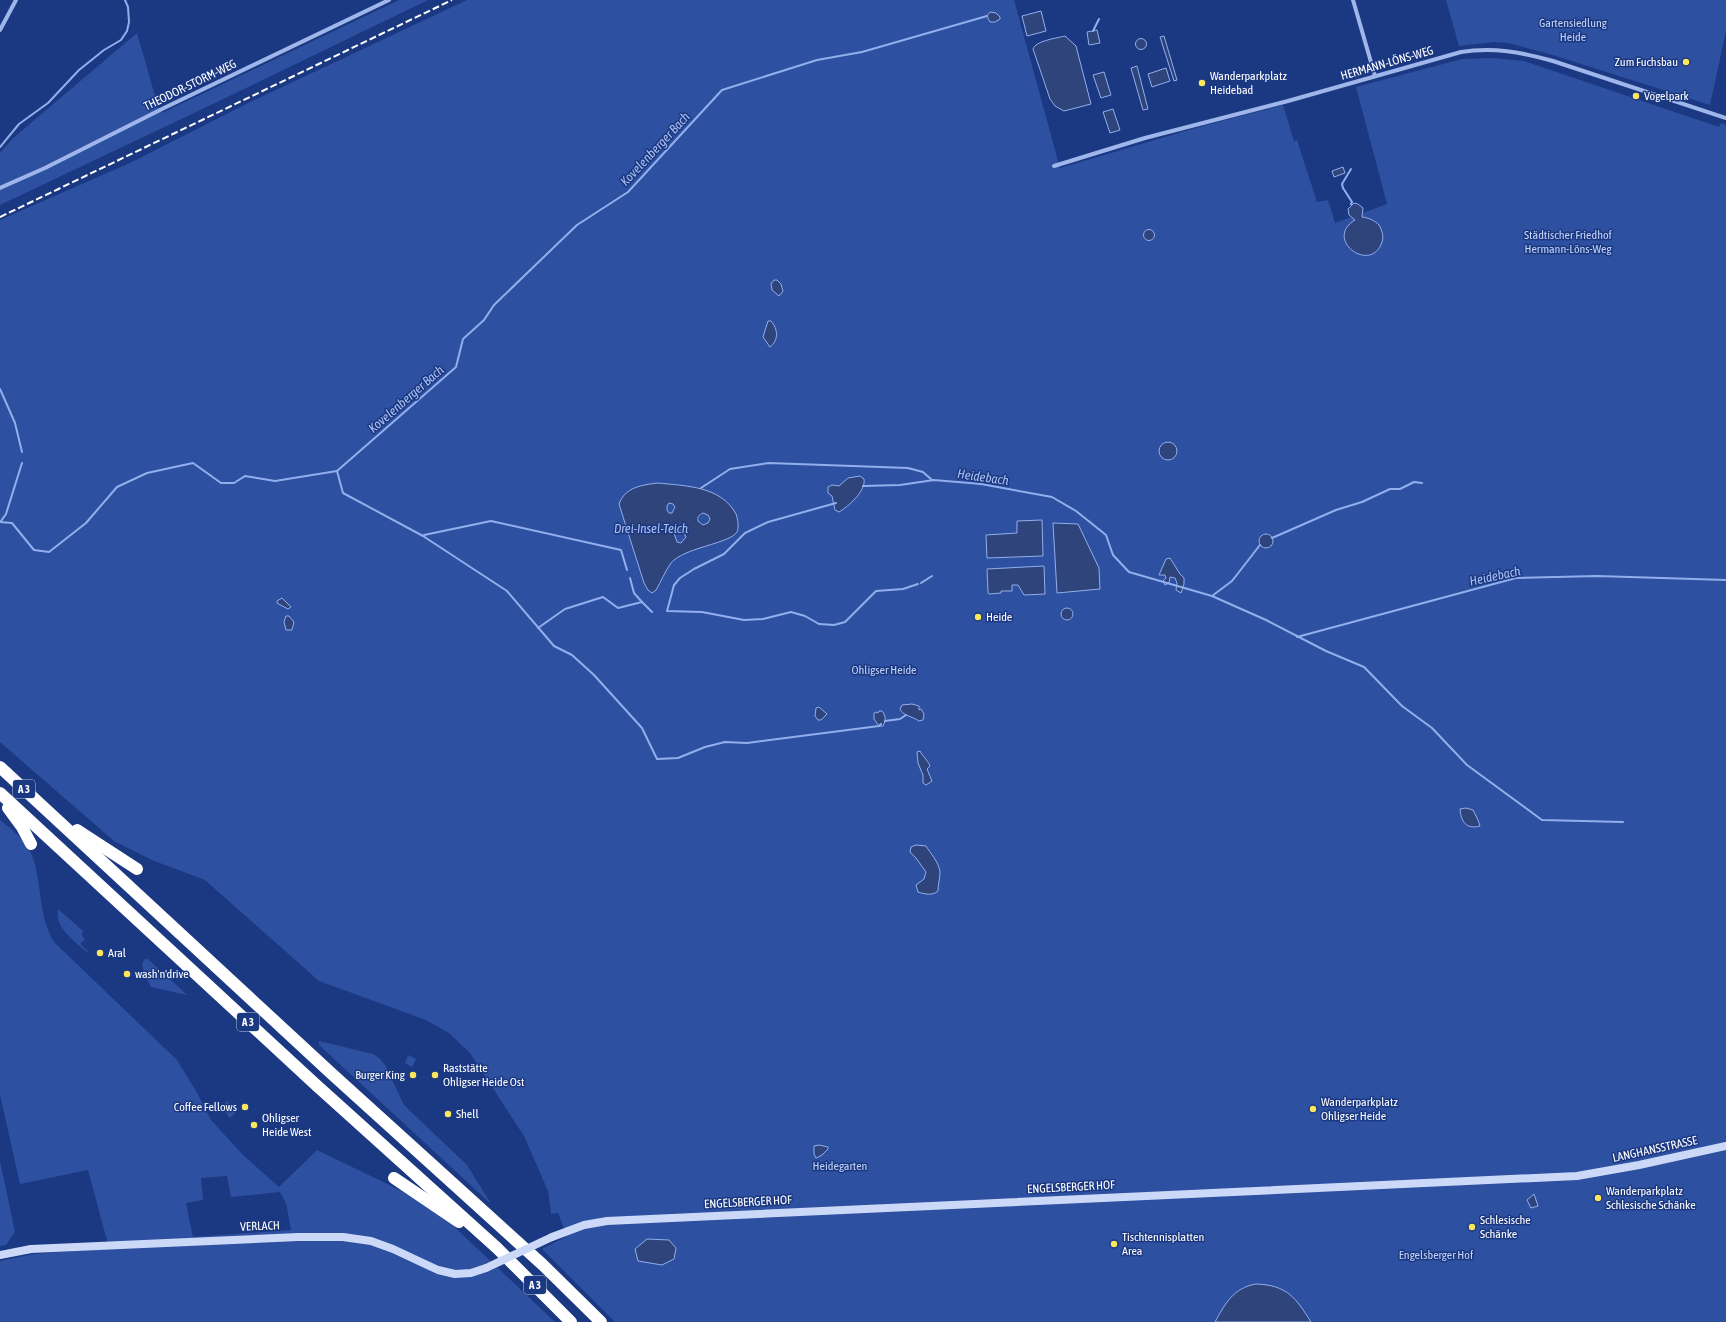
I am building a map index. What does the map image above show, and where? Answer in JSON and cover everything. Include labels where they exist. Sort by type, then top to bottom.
[{"type":"highway","name":"A 3","points":[[0,767],[332,1074],[543,1264],[601,1322]]},
{"type":"highway","name":"A 3","points":[[0,793],[315,1084],[497,1248],[572,1322]]},
{"type":"highway","points":[[0,798],[18,821],[31,844]]},
{"type":"highway","points":[[47,810],[137,869]]},
{"type":"highway","points":[[394,1178],[497,1248]]},
{"type":"highway","points":[[512,1224],[543,1264]]},
{"type":"street","points":[[0,30],[16,0]]},
{"type":"street","name":"THEODOR-STORM-WEG","points":[[0,188],[46,168],[164,108],[389,0]]},
{"type":"street","points":[[1353,0],[1375,76]]},
{"type":"street","name":"HERMANN-LÖNS-WEG","points":[[1054,166],[1145,138],[1288,101],[1461,52],[1486,49],[1506,50],[1553,61],[1726,118]]},
{"type":"street","name":"LANGHANSSTRASSE","points":[[1589,1174],[1726,1146]]},
{"type":"street","name":"ENGELSBERGER HOF","points":[[486,1268],[554,1236],[584,1225],[608,1222],[1589,1174]]},
{"type":"street","name":"VERLACH","points":[[0,1254],[27,1250],[276,1238],[343,1237],[370,1241],[392,1249],[438,1270],[455,1274],[471,1273],[486,1268]]},
{"type":"green space","points":[[399,0],[428,0],[0,205],[0,153],[12,139],[137,33],[158,106],[162,113]]},
{"type":"green space","name":"Ohligser Heide","points":[[467,0],[1014,0],[1060,168],[1199,127],[1283,105],[1294,141],[1297,140],[1317,202],[1328,200],[1335,223],[1387,204],[1356,87],[1462,59],[1492,58],[1524,61],[1719,127],[1721,123],[1726,125],[1726,1322],[615,1322],[542,1249],[567,1236],[558,1213],[551,1214],[548,1191],[524,1136],[470,1053],[449,1033],[426,1020],[319,981],[205,880],[152,860],[114,841],[0,742],[0,220],[132,162],[246,104]]},
{"type":"green space","name":"Gartensiedlung Heide","points":[[1446,0],[1726,0],[1726,31],[1710,105],[1553,55],[1508,43],[1494,42],[1459,46]]},
{"type":"green space","points":[[0,820],[22,839],[29,848],[35,864],[42,909],[54,942],[177,1060],[196,1091],[211,1120],[243,1155],[279,1187],[317,1150],[408,1194],[444,1217],[555,1322],[0,1322],[0,1261],[34,1254],[109,1248],[88,1170],[20,1184],[0,1095]],"holes":[[[227,1176],[231,1197],[280,1192],[286,1203],[291,1230],[193,1237],[186,1203],[203,1200],[201,1178]]]},
{"type":"green space","points":[[58,909],[83,931],[82,936],[85,939],[80,944],[88,951],[87,952],[66,934],[59,922]]},
{"type":"green space","points":[[145,959],[148,959],[187,995],[151,987],[144,974],[142,963]]},
{"type":"green space","points":[[319,1041],[373,1054],[380,1059],[385,1065],[404,1105],[467,1165],[491,1204],[319,1045]]},
{"type":"green space","points":[[408,1055],[416,1059],[412,1067],[405,1063]]},
{"type":"green space","points":[[227,1101],[237,1111],[230,1118],[221,1107]]},
{"type":"green space","points":[[0,1161],[15,1232],[6,1245],[0,1246]]},
{"type":"water","points":[[1041,11],[1046,31],[1027,36],[1022,16]]},
{"type":"water","points":[[990,12],[996,13],[1000,19],[995,22],[990,22],[987,16]]},
{"type":"water","points":[[1097,30],[1100,43],[1089,45],[1087,32]]},
{"type":"water","points":[[1065,36],[1076,46],[1091,104],[1064,111],[1055,106],[1050,99],[1033,49],[1042,42]]},
{"type":"water","points":[[1164,36],[1177,80],[1174,81],[1160,37]]},
{"type":"water","points":[[1141,38],[1145,40],[1147,44],[1145,48],[1141,50],[1137,48],[1135,44],[1137,40]]},
{"type":"water","points":[[1137,66],[1148,109],[1143,110],[1131,68]]},
{"type":"water","points":[[1166,68],[1170,81],[1152,87],[1148,74]]},
{"type":"water","points":[[1104,72],[1111,95],[1101,98],[1093,75]]},
{"type":"water","points":[[1113,109],[1120,130],[1110,133],[1103,112]]},
{"type":"water","points":[[1343,167],[1345,173],[1334,177],[1332,171]]},
{"type":"water","points":[[1354,203],[1363,208],[1362,217],[1375,222],[1379,225],[1382,231],[1382,242],[1376,251],[1369,255],[1360,255],[1352,250],[1347,244],[1344,236],[1347,228],[1355,220],[1349,215],[1348,209]]},
{"type":"water","points":[[1149,229],[1153,231],[1155,235],[1153,239],[1149,241],[1145,239],[1143,235],[1145,231]]},
{"type":"water","points":[[774,280],[777,280],[781,284],[783,291],[779,296],[772,290],[771,284]]},
{"type":"water","points":[[768,321],[771,321],[776,331],[775,341],[770,347],[763,337]]},
{"type":"water","points":[[1168,442],[1174,445],[1177,451],[1174,457],[1168,460],[1162,457],[1159,451],[1162,445]]},
{"type":"water","points":[[860,476],[864,479],[864,484],[860,493],[852,502],[839,512],[835,510],[832,496],[828,493],[828,487],[832,485],[839,486],[848,478]]},
{"type":"water","name":"Drei-Insel-Teich","points":[[658,483],[702,489],[721,498],[736,514],[738,530],[725,540],[686,553],[671,563],[656,590],[652,593],[648,590],[644,583],[619,504],[625,494],[630,490],[640,486]],"holes":[[[669,503],[673,504],[675,507],[672,513],[669,513],[667,510]],[[703,513],[708,515],[710,519],[708,523],[703,525],[698,521],[699,516]],[[679,529],[686,537],[681,543],[677,542],[674,533]]]},
{"type":"water","points":[[1042,520],[1043,556],[987,558],[986,535],[1017,533],[1017,521]]},
{"type":"water","points":[[1053,523],[1078,524],[1099,568],[1100,589],[1057,593]]},
{"type":"water","points":[[1266,534],[1271,536],[1273,541],[1271,546],[1266,548],[1261,546],[1259,541],[1261,536]]},
{"type":"water","points":[[1170,558],[1184,578],[1181,593],[1176,590],[1177,583],[1175,578],[1170,577],[1169,583],[1165,585],[1163,581],[1166,578],[1165,575],[1159,575],[1166,559]]},
{"type":"water","points":[[1044,566],[1045,594],[1024,595],[1018,585],[1012,585],[1012,591],[1001,591],[1001,593],[989,594],[988,592],[987,569]]},
{"type":"water","points":[[282,598],[291,607],[288,609],[277,603],[277,601]]},
{"type":"water","points":[[1069,608],[1072,609],[1072,619],[1065,620],[1062,619],[1061,612],[1062,609]]},
{"type":"water","points":[[286,616],[289,616],[294,622],[292,630],[286,630],[284,622]]},
{"type":"water","points":[[912,704],[919,706],[919,710],[921,709],[924,714],[923,720],[919,721],[905,715],[901,711],[900,709],[902,705]]},
{"type":"water","points":[[819,707],[827,714],[821,720],[818,720],[815,716],[816,708]]},
{"type":"water","points":[[879,711],[882,711],[885,716],[883,726],[879,726],[874,719],[874,713],[878,713]]},
{"type":"water","points":[[920,751],[930,766],[927,769],[932,781],[926,785],[923,783],[923,775],[918,763],[917,752]]},
{"type":"water","points":[[1466,808],[1473,810],[1480,826],[1471,827],[1465,824],[1460,809]]},
{"type":"water","points":[[916,845],[926,846],[939,868],[940,874],[938,891],[934,894],[918,892],[916,885],[924,879],[926,872],[910,852],[911,847]]},
{"type":"water","points":[[819,1145],[828,1147],[828,1149],[816,1158],[814,1154],[814,1146]]},
{"type":"water","points":[[1534,1194],[1538,1206],[1531,1208],[1527,1200]]},
{"type":"water","points":[[647,1239],[669,1240],[676,1248],[674,1259],[662,1265],[638,1261],[635,1249]]},
{"type":"water","points":[[1256,1284],[1276,1287],[1290,1294],[1311,1322],[1215,1322],[1226,1303],[1236,1293],[1241,1289]]},
{"type":"waterway","points":[[0,147],[19,124],[48,103],[79,70],[104,50],[121,40],[127,31],[129,22],[128,7],[125,0]]},
{"type":"waterway","name":"Kovelenberger Bach","points":[[337,471],[456,367],[463,339],[484,320],[494,305],[577,225],[628,192],[722,90],[817,60],[862,52],[987,16]]},
{"type":"waterway","points":[[1093,31],[1099,19]]},
{"type":"waterway","points":[[1351,169],[1342,184],[1352,202],[1351,204]]},
{"type":"waterway","points":[[0,389],[15,423],[22,452]]},
{"type":"waterway","points":[[1,521],[6,514],[22,463]]},
{"type":"waterway","points":[[0,522],[12,523],[34,550],[49,552],[86,523],[117,487],[147,473],[193,463],[221,483],[234,483],[245,476],[275,481],[337,471],[343,493],[423,536],[507,591],[554,646],[572,655],[594,675],[642,728],[657,759],[678,758],[705,747],[725,742],[747,743],[879,726],[881,724]]},
{"type":"waterway","points":[[701,488],[730,469],[769,463],[908,468],[923,472],[932,480]]},
{"type":"waterway","name":"Heidebach","points":[[863,486],[900,485],[934,480],[981,484],[1052,497],[1076,511],[1106,535],[1113,555],[1129,572],[1212,596],[1266,620],[1326,651],[1364,667],[1402,706],[1432,728],[1467,765],[1542,820],[1623,822]]},
{"type":"waterway","points":[[1272,538],[1336,510],[1362,502],[1390,489],[1400,489],[1414,482],[1422,483]]},
{"type":"waterway","points":[[836,503],[768,522],[745,533],[724,554],[680,578],[674,585],[667,611],[702,612],[744,620],[763,619],[791,612],[805,616],[819,624],[834,625],[845,622],[876,591],[903,589],[918,584]]},
{"type":"waterway","points":[[424,535],[491,521],[621,550],[627,570]]},
{"type":"waterway","points":[[1212,596],[1232,581],[1260,545]]},
{"type":"waterway","points":[[921,583],[932,576]]},
{"type":"waterway","name":"Heidebach","points":[[1297,637],[1516,578],[1597,576],[1726,580]]},
{"type":"waterway","points":[[630,578],[634,593],[642,602]]},
{"type":"waterway","name":"Heidebach","points":[[538,628],[565,609],[603,597],[618,608],[642,602],[652,612]]},
{"type":"waterway","points":[[885,721],[900,719],[906,715]]},
{"type":"railway","points":[[0,217],[452,0]]},
{"type":"place","name":"Zum Fuchsbau","points":[[1686,62]]},
{"type":"place","name":"Wanderparkplatz Heidebad","points":[[1202,83]]},
{"type":"place","name":"Vogelpark","points":[[1636,96]]},
{"type":"place","name":"Heide","points":[[978,617]]},
{"type":"place","name":"Aral","points":[[100,953]]},
{"type":"place","name":"wash'n'drive","points":[[127,974]]},
{"type":"place","name":"Burger King","points":[[413,1075]]},
{"type":"place","name":"Raststätte Ohligser Heide Ost","points":[[435,1075]]},
{"type":"place","name":"Coffee Fellows","points":[[245,1107]]},
{"type":"place","name":"Wanderparkplatz Ohligser Heide","points":[[1313,1109]]},
{"type":"place","name":"Shell","points":[[448,1114]]},
{"type":"place","name":"Ohligser Heide West","points":[[254,1125]]},
{"type":"place","name":"Wanderparkplatz Schlesische Schänke","points":[[1598,1198]]},
{"type":"place","name":"Schlesische Schänke","points":[[1472,1227]]},
{"type":"place","name":"Tischtennisplatten Area","points":[[1114,1244]]},
{"type":"park label","name":"Städtischer Friedhof Hermann-Löns-Weg","points":[[1568,242]]},
{"type":"park label","name":"Heidegarten","points":[[840,1166]]},
{"type":"park label","name":"Engelsberger Hof","points":[[1436,1255]]}]
